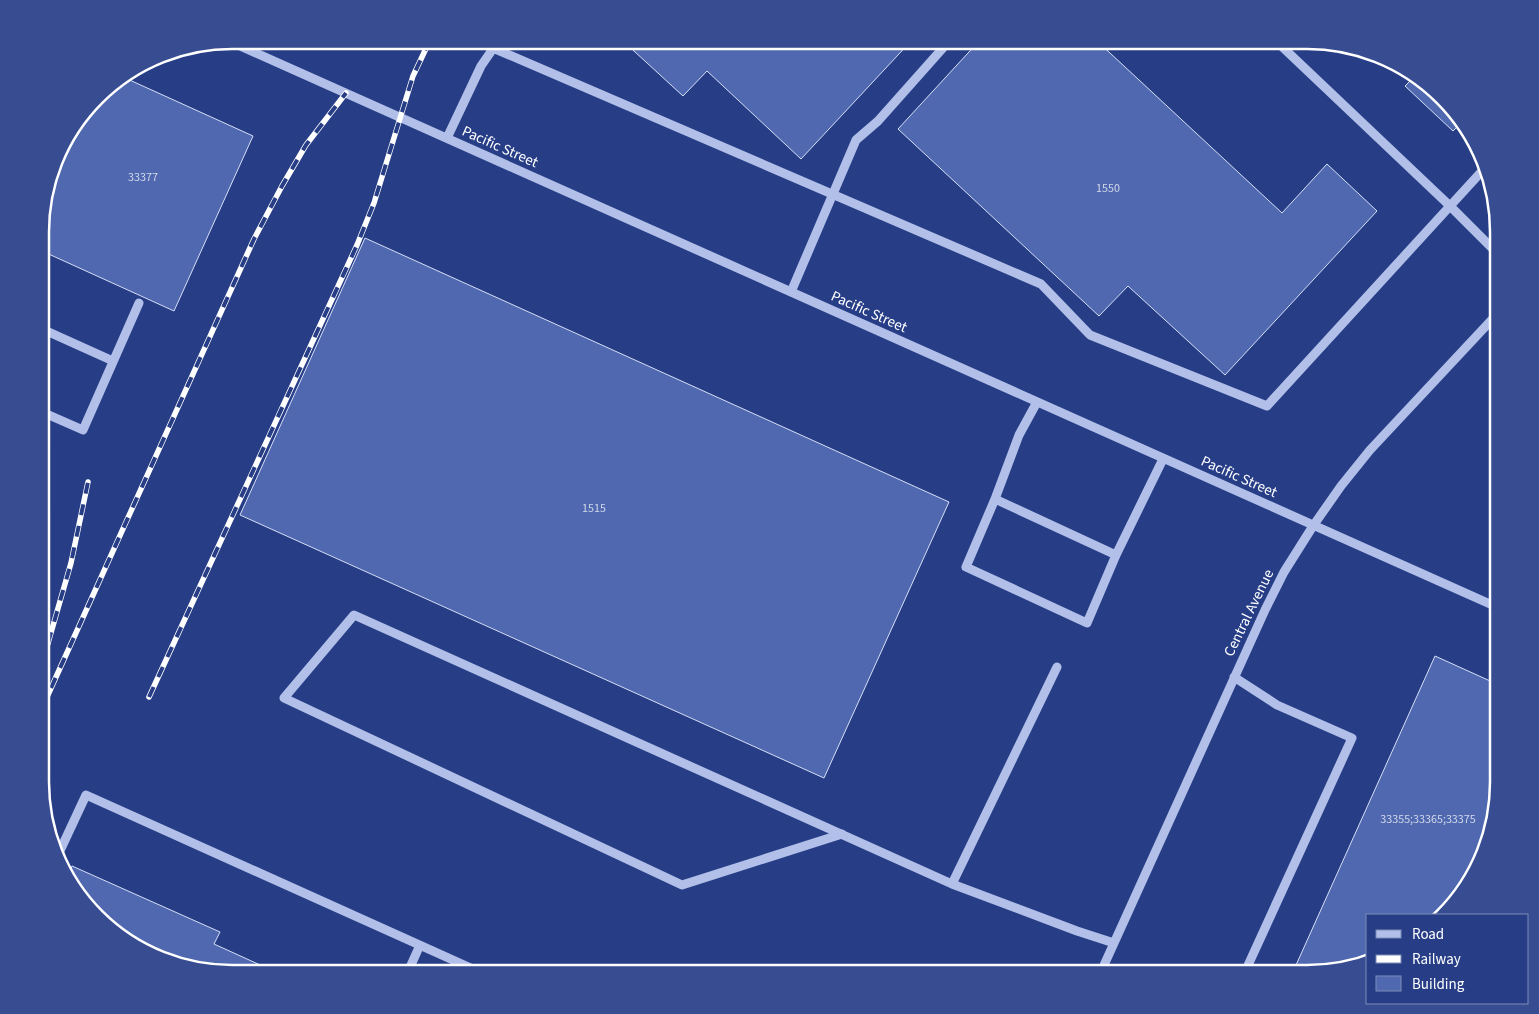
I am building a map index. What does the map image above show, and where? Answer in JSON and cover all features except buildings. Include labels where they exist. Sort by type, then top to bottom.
[{"type":"street","name":"Pacific Street","points":[[249,49],[1490,604]]},
{"type":"street","points":[[446,138],[481,66],[493,49]]},
{"type":"street","points":[[507,49],[1041,284],[1090,335],[1267,406],[1481,173]]},
{"type":"street","points":[[791,292],[856,140],[878,121],[942,49]]},
{"type":"street","points":[[1284,49],[1490,246]]},
{"type":"street","points":[[49,415],[83,430],[139,303]]},
{"type":"street","name":"Central Avenue","points":[[1104,965],[1272,594],[1284,572],[1341,486],[1370,450],[1490,322]]},
{"type":"street","points":[[49,332],[113,361]]},
{"type":"street","points":[[1037,402],[1019,435],[995,499],[966,567],[1087,623],[1116,555],[1164,459]]},
{"type":"street","points":[[995,499],[1116,555]]},
{"type":"street","points":[[842,834],[682,885],[284,698],[354,615],[842,834],[952,884],[1114,943]]},
{"type":"street","points":[[952,884],[1057,667]]},
{"type":"street","points":[[1234,677],[1276,705],[1352,738],[1248,965]]},
{"type":"street","points":[[61,848],[86,794],[464,965]]},
{"type":"street","points":[[411,965],[420,945]]},
{"type":"railway","points":[[149,697],[357,245],[374,203],[413,76],[426,49]]},
{"type":"railway","points":[[49,693],[254,239],[306,145],[346,93]]},
{"type":"railway","points":[[49,640],[71,563],[88,482]]}]
